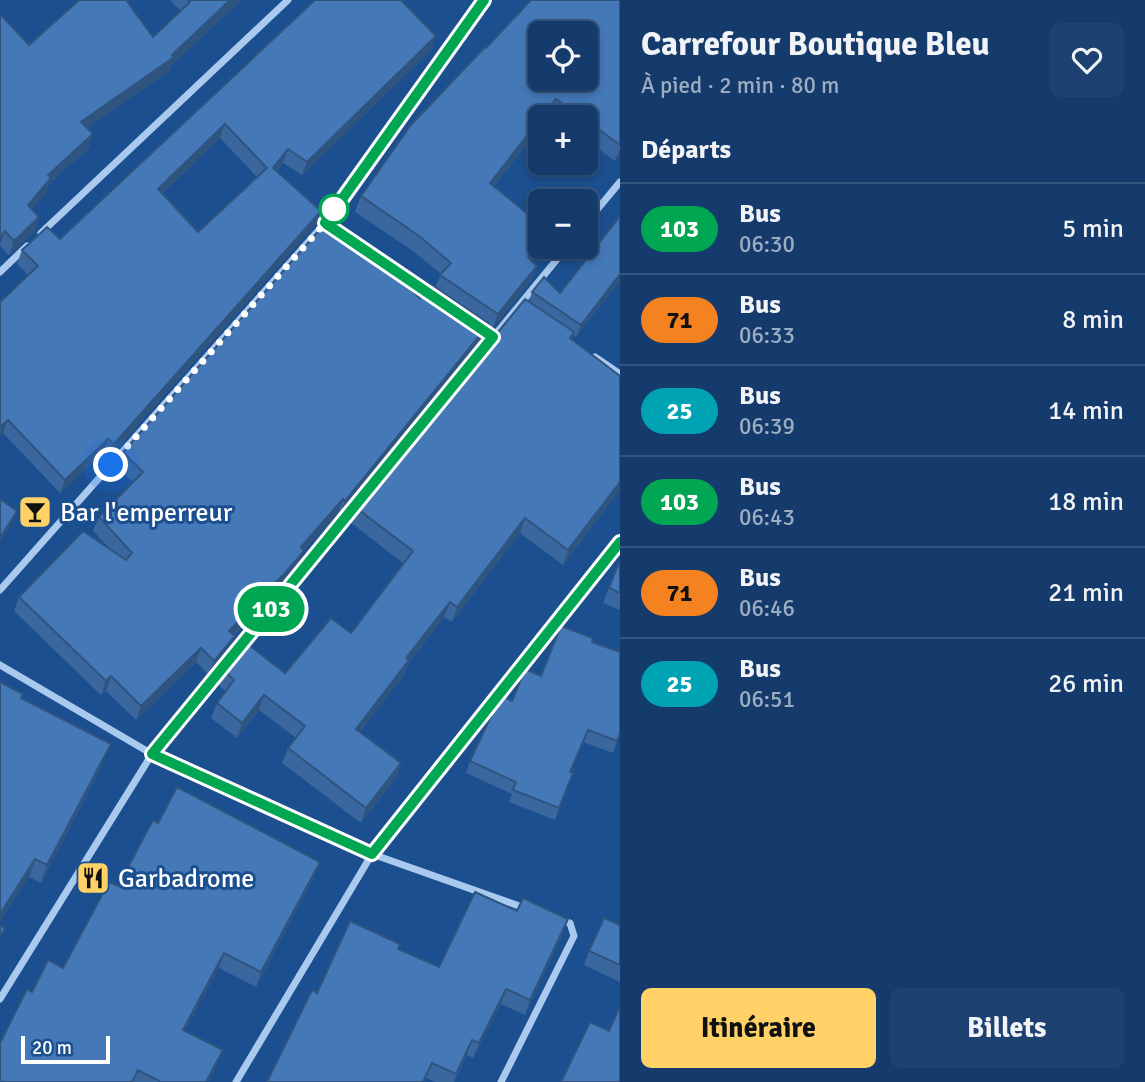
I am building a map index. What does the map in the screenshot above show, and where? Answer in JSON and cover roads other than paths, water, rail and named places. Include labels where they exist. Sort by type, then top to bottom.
[{"type":"street","points":[[0,272],[288,0]]},
{"type":"street","points":[[0,590],[325,223],[484,0]]},
{"type":"street","points":[[598,209],[620,182]]},
{"type":"street","points":[[325,223],[336,230]]},
{"type":"street","points":[[358,246],[437,299]]},
{"type":"street","points":[[0,999],[152,754],[557,259]]},
{"type":"street","points":[[519,306],[530,314]]},
{"type":"street","points":[[482,329],[493,337]]},
{"type":"street","points":[[586,352],[620,374]]},
{"type":"street","points":[[236,1082],[372,854],[620,542]]},
{"type":"street","points":[[0,665],[152,754],[372,854],[530,909]]},
{"type":"street","points":[[501,1082],[574,936],[570,923],[557,919]]},
{"type":"place","name":"Bar l'emperreur","points":[[35,512]]},
{"type":"place","name":"Garbadrome","points":[[93,878]]}]
